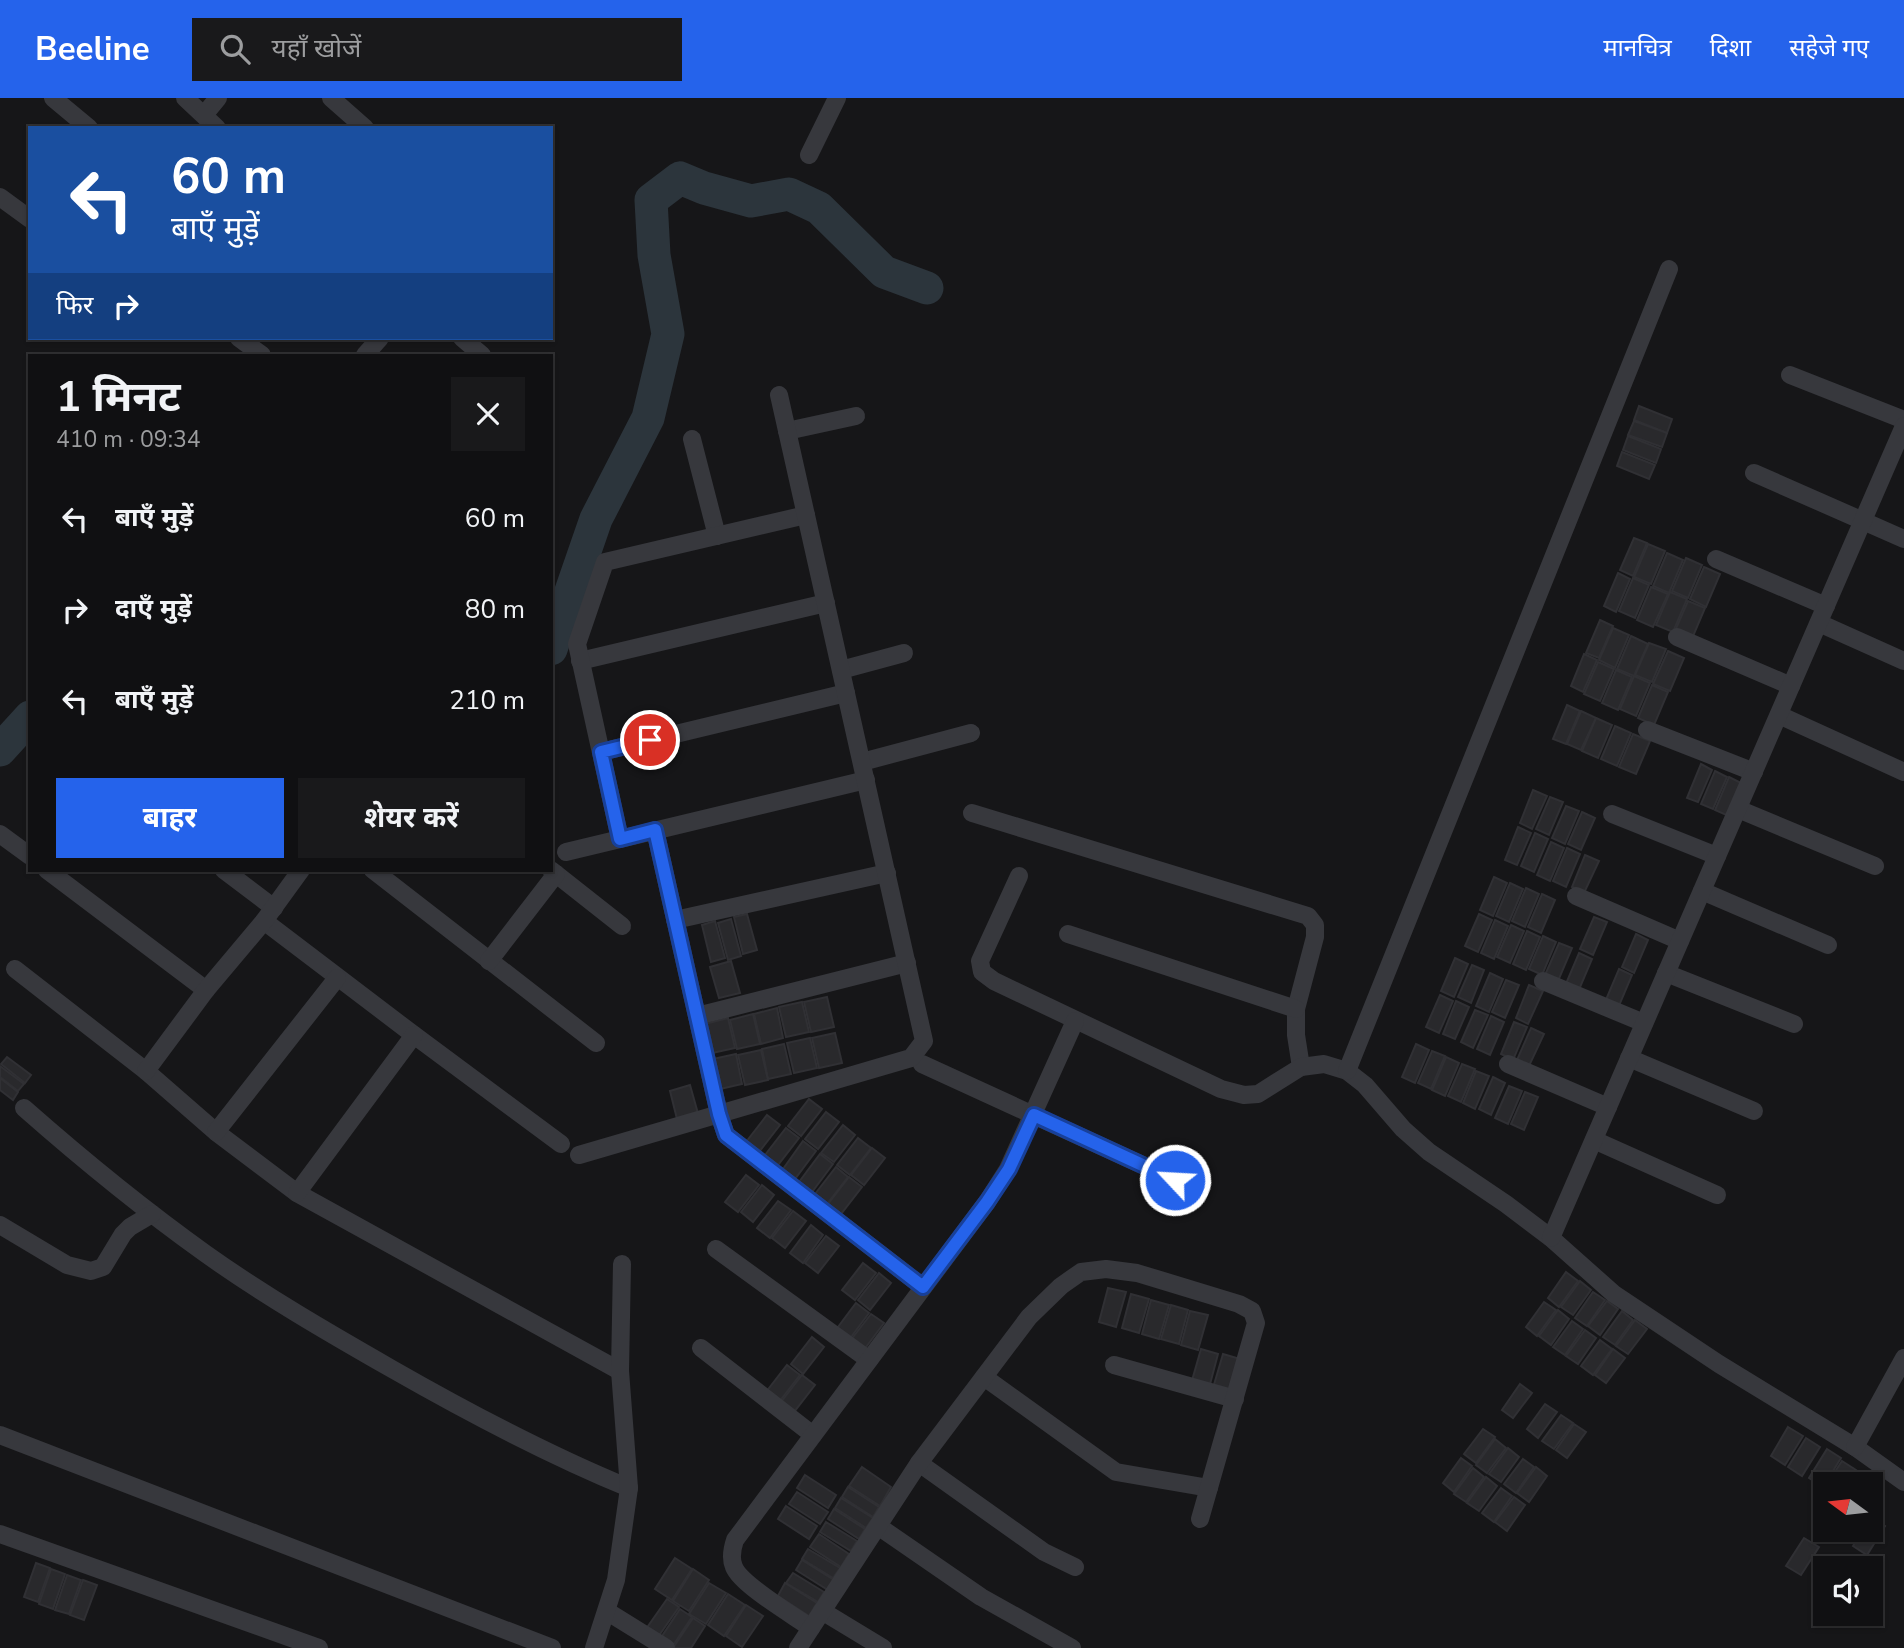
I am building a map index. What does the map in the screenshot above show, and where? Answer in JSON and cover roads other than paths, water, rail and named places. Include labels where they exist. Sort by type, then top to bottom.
[{"type":"street","points":[[53,98],[87,126]]},
{"type":"street","points":[[185,98],[210,122],[218,98]]},
{"type":"street","points":[[331,98],[363,126]]},
{"type":"street","points":[[809,155],[837,98]]},
{"type":"street","points":[[0,197],[28,218]]},
{"type":"street","points":[[1348,1071],[1670,269]]},
{"type":"street","points":[[366,354],[378,340]]},
{"type":"street","points":[[464,340],[481,354]]},
{"type":"street","points":[[1790,375],[1904,420]]},
{"type":"street","points":[[579,1155],[911,1058],[924,1041],[779,395]]},
{"type":"street","points":[[787,431],[856,416]]},
{"type":"street","points":[[1551,1238],[1904,426]]},
{"type":"street","points":[[692,439],[717,536]]},
{"type":"street","points":[[1754,473],[1904,539]]},
{"type":"street","points":[[620,839],[576,644],[605,562],[806,515]]},
{"type":"street","points":[[1716,559],[1826,606]]},
{"type":"street","points":[[580,661],[826,603]]},
{"type":"street","points":[[1819,623],[1904,661]]},
{"type":"street","points":[[1677,637],[1791,686]]},
{"type":"street","points":[[841,670],[904,653]]},
{"type":"street","points":[[601,752],[846,692]]},
{"type":"street","points":[[1779,715],[1904,772]]},
{"type":"street","points":[[1647,730],[1754,772]]},
{"type":"street","points":[[566,852],[655,830],[864,771],[971,733]]},
{"type":"street","points":[[1738,808],[1875,866]]},
{"type":"street","points":[[972,813],[1308,916],[1315,925],[1315,937],[1296,1009],[1296,1035],[1301,1067]]},
{"type":"street","points":[[1612,814],[1717,856]]},
{"type":"street","points":[[655,830],[726,1135],[923,1287]]},
{"type":"street","points":[[0,834],[28,855]]},
{"type":"street","points":[[50,872],[206,990]]},
{"type":"street","points":[[226,872],[337,978],[561,1143]]},
{"type":"street","points":[[145,1071],[300,872]]},
{"type":"street","points":[[376,872],[596,1043]]},
{"type":"street","points":[[489,961],[553,872],[622,926]]},
{"type":"street","points":[[675,920],[887,873]]},
{"type":"street","points":[[1019,876],[982,952],[982,972],[994,981],[1221,1089],[1244,1096],[1258,1094],[1301,1067],[1324,1064],[1348,1071],[1366,1086],[1403,1129],[1429,1152],[1551,1238],[1614,1294],[1719,1364],[1855,1447],[1904,1482]]},
{"type":"street","points":[[1702,891],[1828,945]]},
{"type":"street","points":[[1576,896],[1680,941]]},
{"type":"street","points":[[1068,934],[1296,1009]]},
{"type":"street","points":[[697,1016],[907,963]]},
{"type":"street","points":[[15,969],[145,1071],[216,1132],[297,1192],[620,1371]]},
{"type":"street","points":[[1666,973],[1794,1024]]},
{"type":"street","points":[[216,1132],[337,978]]},
{"type":"street","points":[[1543,981],[1644,1023]]},
{"type":"street","points":[[811,1628],[741,1579],[733,1566],[735,1540],[1009,1169],[1075,1021]]},
{"type":"street","points":[[297,1192],[414,1035]]},
{"type":"street","points":[[1629,1058],[1754,1111]]},
{"type":"street","points":[[922,1064],[1175,1180]]},
{"type":"street","points":[[1508,1064],[1608,1107]]},
{"type":"street","points":[[24,1108],[82,1160],[208,1256],[342,1340],[475,1416],[554,1456],[629,1488]]},
{"type":"street","points":[[1594,1140],[1717,1195]]},
{"type":"street","points":[[0,1225],[67,1265],[92,1271],[103,1267],[130,1227],[152,1214]]},
{"type":"street","points":[[716,1249],[869,1360]]},
{"type":"street","points":[[594,1648],[608,1612],[616,1580],[629,1488],[620,1371],[622,1264]]},
{"type":"street","points":[[798,1648],[919,1463],[1029,1317],[1080,1272],[1105,1269],[1137,1273],[1240,1304],[1252,1311],[1256,1323],[1200,1519]]},
{"type":"street","points":[[701,1348],[813,1435]]},
{"type":"street","points":[[1855,1447],[1904,1358]]},
{"type":"street","points":[[1114,1365],[1235,1399]]},
{"type":"street","points":[[984,1377],[1116,1472],[1209,1488]]},
{"type":"street","points":[[0,1434],[552,1648]]},
{"type":"street","points":[[919,1463],[1044,1552],[1075,1566]]},
{"type":"street","points":[[878,1526],[981,1597],[1072,1648]]},
{"type":"street","points":[[0,1534],[319,1648]]},
{"type":"street","points":[[822,1611],[883,1648]]},
{"type":"street","points":[[608,1612],[666,1648]]},
{"type":"waterway","points":[[553,643],[596,519],[648,418],[668,334],[654,255],[651,200],[680,178],[704,188],[751,201],[789,194],[819,208],[884,272],[927,288]]},
{"type":"waterway","points":[[0,750],[28,719]]}]
